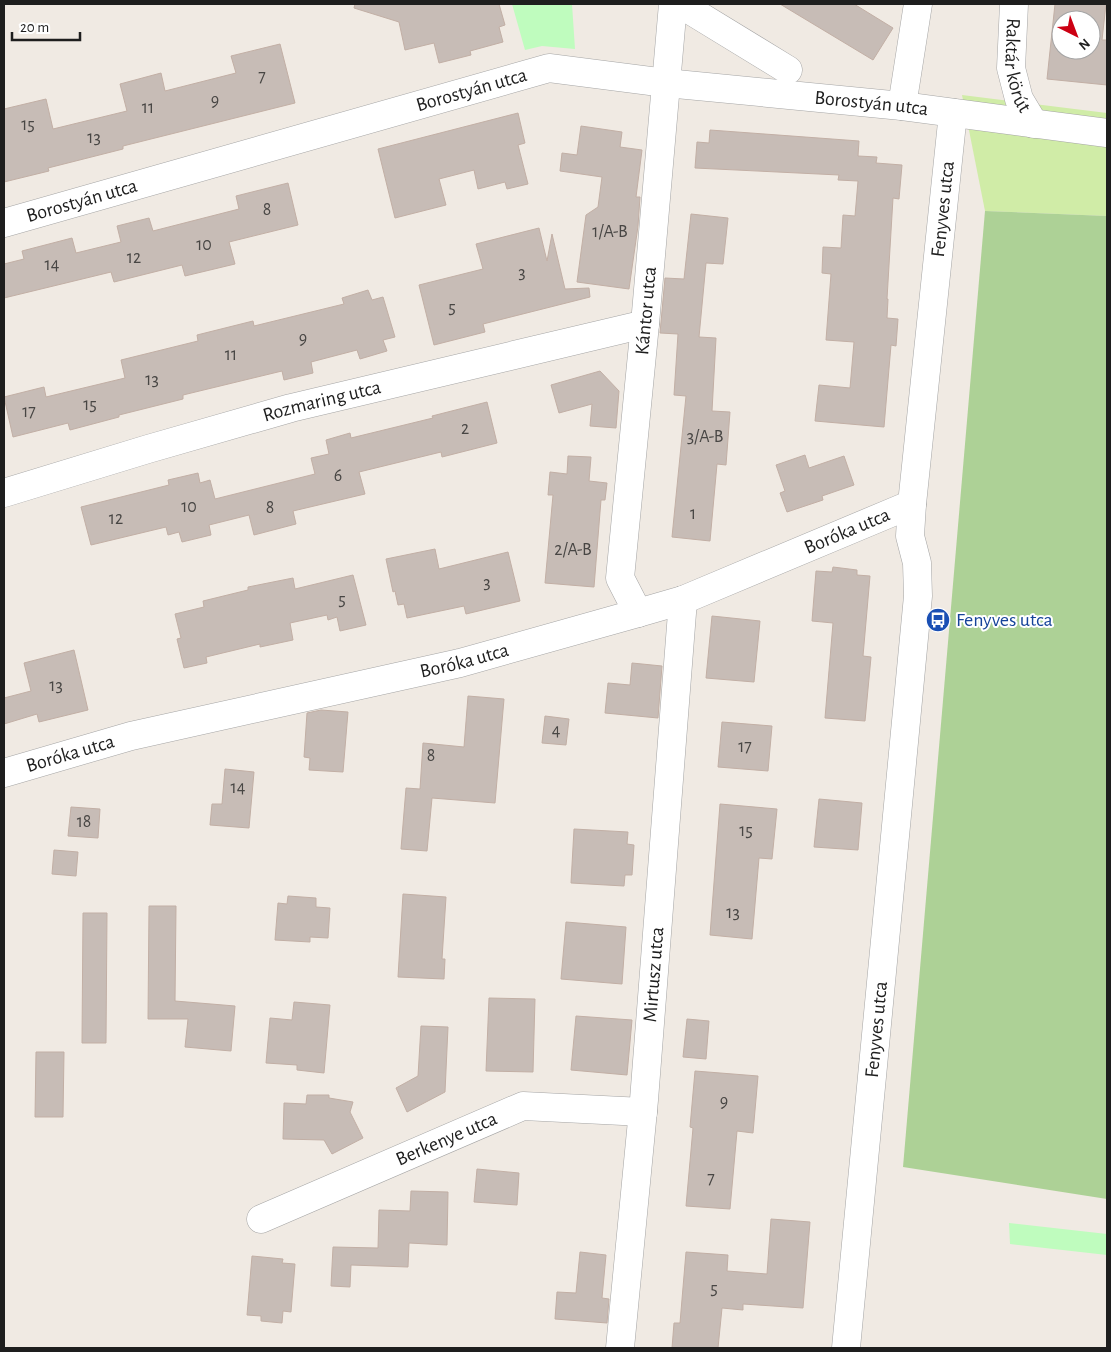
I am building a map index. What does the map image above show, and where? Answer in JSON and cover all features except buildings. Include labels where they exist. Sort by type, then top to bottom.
[{"type":"street","name":"Kántor utca","points":[[638,613],[620,578],[645,324],[673,4]]},
{"type":"street","points":[[680,4],[788,70]]},
{"type":"street","points":[[902,106],[918,4]]},
{"type":"street","name":"Raktár körút","points":[[1014,4],[1011,68],[1019,99],[1034,124]]},
{"type":"street","name":"Borostyán utca","points":[[4,224],[549,68],[666,83],[902,106],[953,113]]},
{"type":"street","name":"Raktár körút","points":[[953,113],[1107,133]]},
{"type":"street","name":"Fenyves utca","points":[[846,1348],[918,596],[917,563],[910,536],[912,504],[953,113]]},
{"type":"street","name":"Rozmaring utca","points":[[4,493],[291,408],[645,324]]},
{"type":"street","name":"Boróka utca","points":[[4,774],[131,736],[460,663],[683,600],[912,504]]},
{"type":"street","name":"Mirtusz utca","points":[[620,1348],[643,1112],[683,600]]},
{"type":"street","name":"Berkenye utca","points":[[261,1219],[523,1106],[643,1112]]},
{"type":"green space","points":[[512,4],[572,4],[575,49],[542,46],[525,50]]},
{"type":"green space","points":[[962,95],[1107,113],[1107,216],[985,211]]},
{"type":"green space","points":[[985,211],[1107,216],[1107,1199],[903,1167]]},
{"type":"green space","points":[[1009,1223],[1107,1234],[1107,1255],[1010,1244]]},
{"type":"place","name":"Fenyves utca","points":[[938,620]]}]
